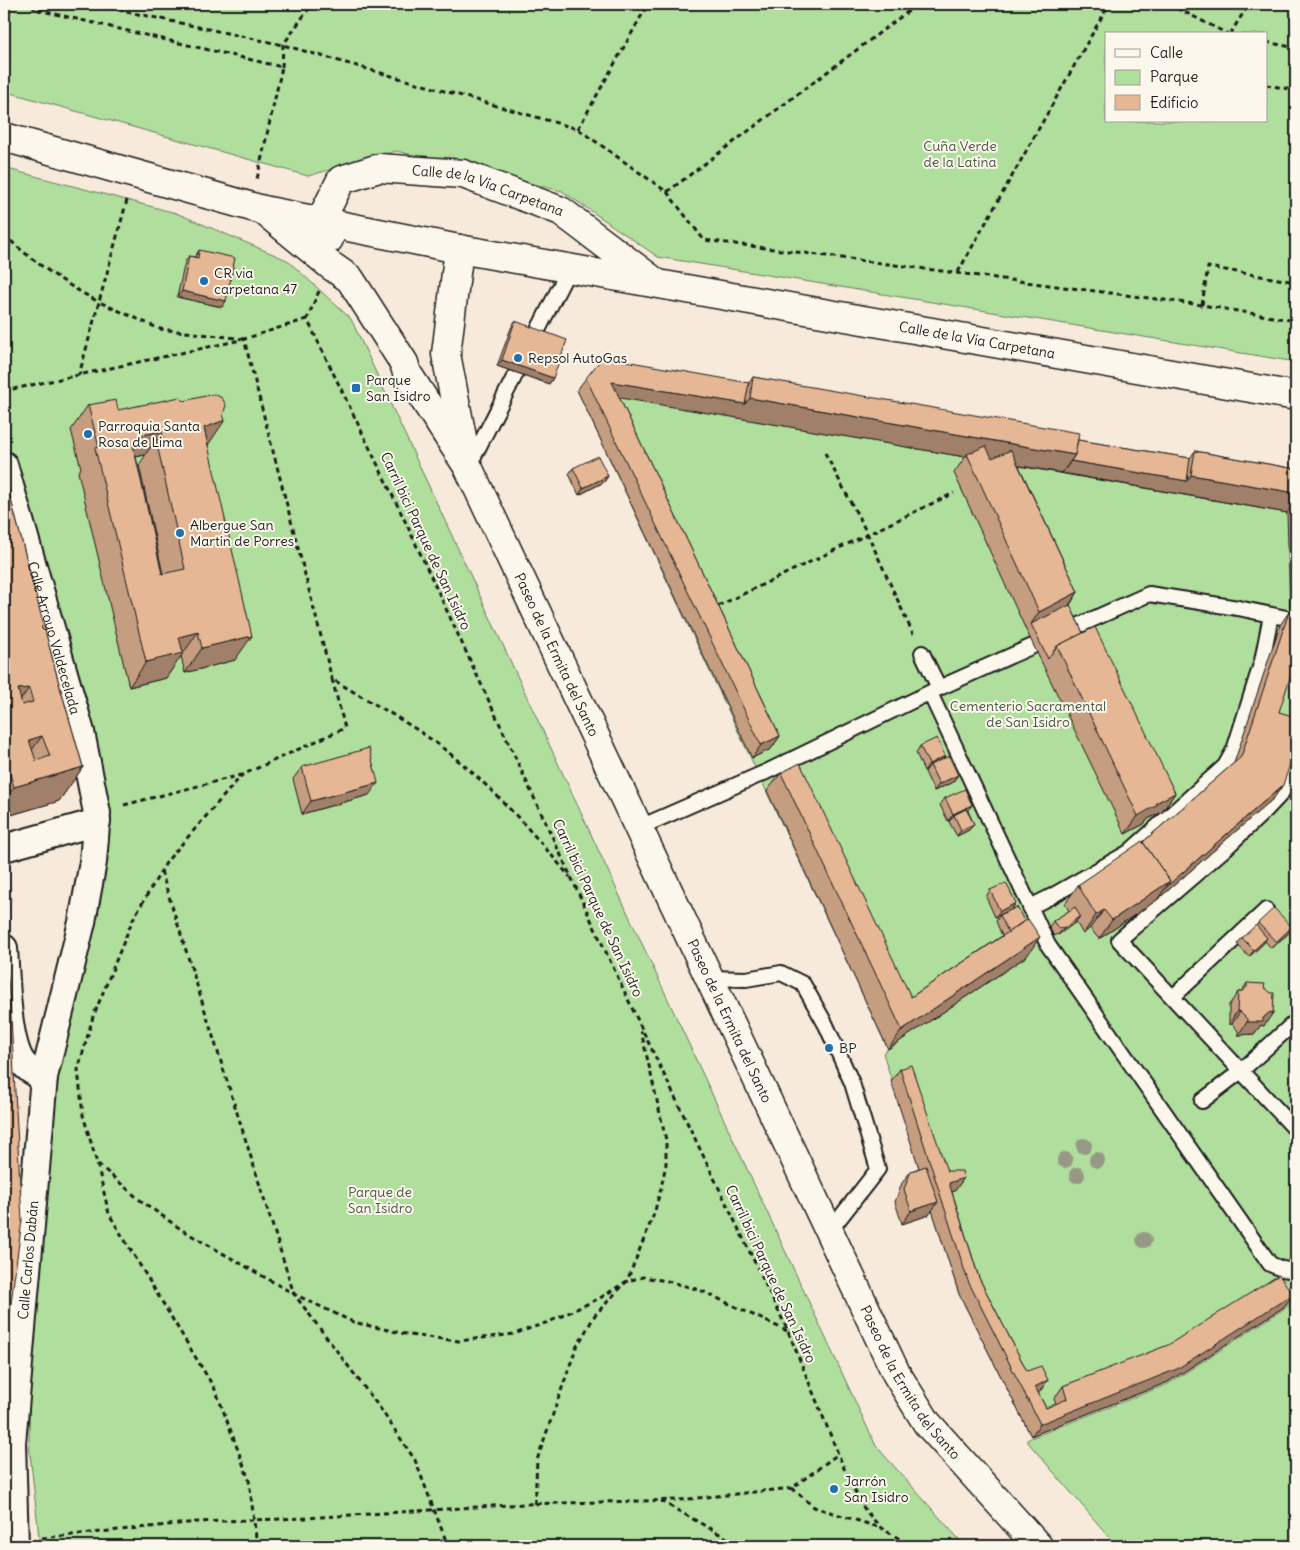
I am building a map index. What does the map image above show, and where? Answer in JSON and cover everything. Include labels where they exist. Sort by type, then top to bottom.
[{"type":"street","name":"Calle de la Vía Carpetana","points":[[4,137],[257,208],[320,222],[569,269],[1296,396]]},
{"type":"street","name":"Calle de la Vía Carpetana","points":[[320,222],[341,180],[379,168],[463,174],[561,211],[658,284]]},
{"type":"street","name":"Paseo de la Ermita del Santo","points":[[257,208],[340,272],[404,363],[406,372],[468,467],[896,1373],[927,1423],[1038,1546]]},
{"type":"street","points":[[320,222],[340,272]]},
{"type":"street","name":"Paseo de la Ermita del Santo","points":[[459,249],[446,354],[468,467]]},
{"type":"street","name":"Calle Arroyo Valdecelada","points":[[4,464],[81,732],[97,817]]},
{"type":"street","points":[[4,848],[97,817]]},
{"type":"street","name":"Calle Carlos Dabán","points":[[15,1543],[8,1444],[44,1077],[82,922],[93,862],[97,817]]},
{"type":"street","points":[[4,948],[12,1040],[22,1062],[35,1074],[44,1077]]},
{"type":"lane","points":[[468,467],[569,269]]},
{"type":"lane","points":[[638,828],[766,772],[934,691],[1149,594],[1238,608],[1296,620]]},
{"type":"lane","points":[[1030,907],[1129,852],[1224,766],[1234,750],[1262,661],[1272,615]]},
{"type":"lane","points":[[922,653],[934,691],[1048,946],[1270,1264],[1282,1269],[1296,1271]]},
{"type":"lane","points":[[1296,755],[1292,774],[1281,794],[1266,810],[1226,848],[1119,940],[1296,1130]]},
{"type":"lane","points":[[1173,996],[1266,910]]},
{"type":"lane","points":[[709,978],[746,979],[781,974],[803,984],[826,1025],[852,1083],[878,1169],[829,1232]]},
{"type":"lane","points":[[1202,1101],[1241,1071],[1296,1021]]},
{"type":"path","points":[[4,91],[7,92],[10,5],[14,4]]},
{"type":"path","points":[[36,4],[34,9],[282,67]]},
{"type":"path","points":[[91,4],[283,45],[578,129],[667,192],[704,240],[1202,305],[1296,321]]},
{"type":"path","points":[[257,208],[282,67],[283,45],[312,4]]},
{"type":"path","points":[[578,129],[648,4]]},
{"type":"path","points":[[667,192],[918,4]]},
{"type":"path","points":[[958,272],[1109,4]]},
{"type":"path","points":[[1168,4],[1225,32]]},
{"type":"path","points":[[1230,32],[1249,4]]},
{"type":"path","points":[[1268,42],[1296,48]]},
{"type":"path","points":[[1268,85],[1296,90]]},
{"type":"path","points":[[79,375],[134,174]]},
{"type":"path","points":[[4,235],[28,257],[74,289],[160,329],[244,339]]},
{"type":"path","points":[[1202,305],[1208,268],[1296,282]]},
{"type":"path","points":[[4,391],[244,339],[307,319],[340,272]]},
{"type":"path","name":"Carril bici Parque de San Isidro","points":[[307,319],[406,523],[640,1025],[788,1331],[838,1454],[866,1510],[881,1528],[900,1539],[907,1546]]},
{"type":"path","points":[[123,805],[242,774],[345,728],[244,339]]},
{"type":"path","points":[[825,453],[868,535],[922,653]]},
{"type":"path","points":[[718,606],[954,493]]},
{"type":"path","points":[[332,679],[421,733],[453,756],[492,790],[574,880]]},
{"type":"path","points":[[242,774],[167,861],[161,871],[130,928],[93,1018],[78,1070],[83,1115],[109,1214],[216,1391],[249,1480],[257,1546]]},
{"type":"path","points":[[161,871],[294,1294],[382,1412],[415,1460],[448,1546]]},
{"type":"path","points":[[535,1504],[537,1460],[576,1348],[595,1315],[627,1281],[654,1214],[666,1164],[666,1140],[640,1025]]},
{"type":"path","points":[[97,1164],[140,1200],[182,1230],[294,1294],[353,1322],[410,1335],[459,1341],[514,1334],[552,1321],[600,1298],[627,1281],[642,1277],[667,1281],[700,1290],[788,1331]]},
{"type":"path","points":[[15,1543],[196,1522],[535,1504],[661,1501],[792,1488],[838,1454]]},
{"type":"path","points":[[792,1488],[814,1507],[881,1528]]},
{"type":"path","points":[[661,1501],[741,1546]]},
{"type":"green space","name":"Cuña Verde de la Latina","points":[[4,4],[1296,4],[1296,362],[658,257],[562,191],[396,151],[308,176],[4,91]]},
{"type":"green space","name":"Parque de San Isidro","points":[[4,168],[176,213],[287,260],[351,319],[876,1446],[965,1546],[40,1546],[29,1444],[30,1246],[97,822],[4,465]]},
{"type":"green space","name":"Cementerio Sacramental de San Isidro","points":[[594,370],[1296,482],[1296,1298],[1168,1382],[1031,1436],[959,1294],[883,1053],[888,1049],[577,390]]},
{"type":"green space","points":[[1296,1301],[1296,1546],[1117,1546],[1026,1440],[1168,1384]]},
{"type":"building","name":"CR via carpetana 47","points":[[199,250],[235,258],[226,301],[182,291],[189,256],[198,258]]},
{"type":"building","points":[[515,321],[567,340],[553,378],[502,360]]},
{"type":"building","points":[[603,357],[749,383],[745,404],[612,382],[780,736],[761,745],[586,378]]},
{"type":"building","points":[[753,377],[1079,433],[1075,455],[750,398]]},
{"type":"building","points":[[214,394],[222,398],[226,405],[223,415],[225,420],[204,428],[252,636],[202,648],[198,632],[179,637],[183,653],[146,662],[95,448],[99,447],[88,405],[116,400],[118,410],[180,397],[184,401]],"holes":[[[162,431],[163,439],[156,440],[185,569],[162,574],[133,445],[138,444],[137,436]]]},
{"type":"building","points":[[1078,440],[1190,458],[1187,481],[1071,461],[1075,455]]},
{"type":"building","points":[[986,446],[992,458],[1011,450],[1078,592],[1039,612],[967,454]]},
{"type":"building","points":[[1195,451],[1296,469],[1296,493],[1191,475]]},
{"type":"building","points":[[598,456],[608,476],[583,488],[573,468]]},
{"type":"building","points":[[4,473],[58,680],[83,767],[14,787],[4,754],[9,753],[4,735]],"holes":[[[29,688],[33,702],[22,705],[18,689]],[[42,736],[50,756],[36,761],[29,740]]]},
{"type":"building","points":[[1070,605],[1083,633],[1057,646],[1048,659],[1031,624]]},
{"type":"building","points":[[1289,612],[1296,614],[1296,659],[1279,712],[1296,717],[1296,747],[1283,785],[1166,887],[1170,881],[1143,842],[1241,757]]},
{"type":"building","points":[[1095,627],[1175,793],[1156,803],[1157,805],[1138,816],[1057,646]]},
{"type":"building","points":[[937,738],[945,756],[929,764],[920,746]]},
{"type":"building","points":[[369,748],[378,783],[311,801],[302,767]]},
{"type":"building","points":[[949,756],[958,775],[939,784],[930,765]]},
{"type":"building","points":[[800,763],[911,997],[1028,919],[1040,937],[902,1030],[781,773]]},
{"type":"building","points":[[965,789],[972,805],[953,814],[945,798]]},
{"type":"building","points":[[966,809],[974,824],[961,830],[954,815]]},
{"type":"building","points":[[1142,841],[1170,881],[1112,920],[1104,910],[1096,915],[1078,885]]},
{"type":"building","points":[[1006,883],[1016,903],[1000,911],[990,890]]},
{"type":"building","points":[[1017,907],[1024,921],[1008,932],[1000,915]]},
{"type":"building","points":[[1075,907],[1080,916],[1063,929],[1059,929],[1053,921]]},
{"type":"building","points":[[1274,908],[1292,927],[1276,942],[1258,923]]},
{"type":"building","points":[[1256,925],[1267,938],[1254,950],[1242,938]]},
{"type":"building","points":[[4,944],[10,999],[22,1220],[4,1349]]},
{"type":"building","points":[[1247,983],[1265,984],[1264,987],[1271,993],[1274,993],[1273,1013],[1270,1012],[1263,1018],[1263,1022],[1247,1022],[1247,1019],[1237,1011],[1238,992],[1247,987]]},
{"type":"building","points":[[911,1065],[947,1171],[962,1171],[964,1178],[949,1183],[979,1278],[1027,1371],[1041,1366],[1048,1380],[1035,1387],[1046,1408],[1067,1399],[1063,1386],[1168,1345],[1279,1275],[1293,1294],[1177,1369],[1040,1424],[968,1281],[900,1069]]},
{"type":"building","points":[[926,1166],[938,1202],[911,1211],[904,1189],[911,1171]]},
{"type":"place","name":"CR via carpetana 47","points":[[204,281]]},
{"type":"place","name":"Repsol AutoGas","points":[[518,358]]},
{"type":"place","name":"Parque San Isidro","points":[[356,388]]},
{"type":"place","name":"Parroquia Santa Rosa de Lima","points":[[88,434]]},
{"type":"place","name":"Albergue San Martín de Porres","points":[[180,533]]},
{"type":"place","name":"BP","points":[[829,1048]]},
{"type":"place","name":"Jarrón San Isidro","points":[[834,1489]]}]
